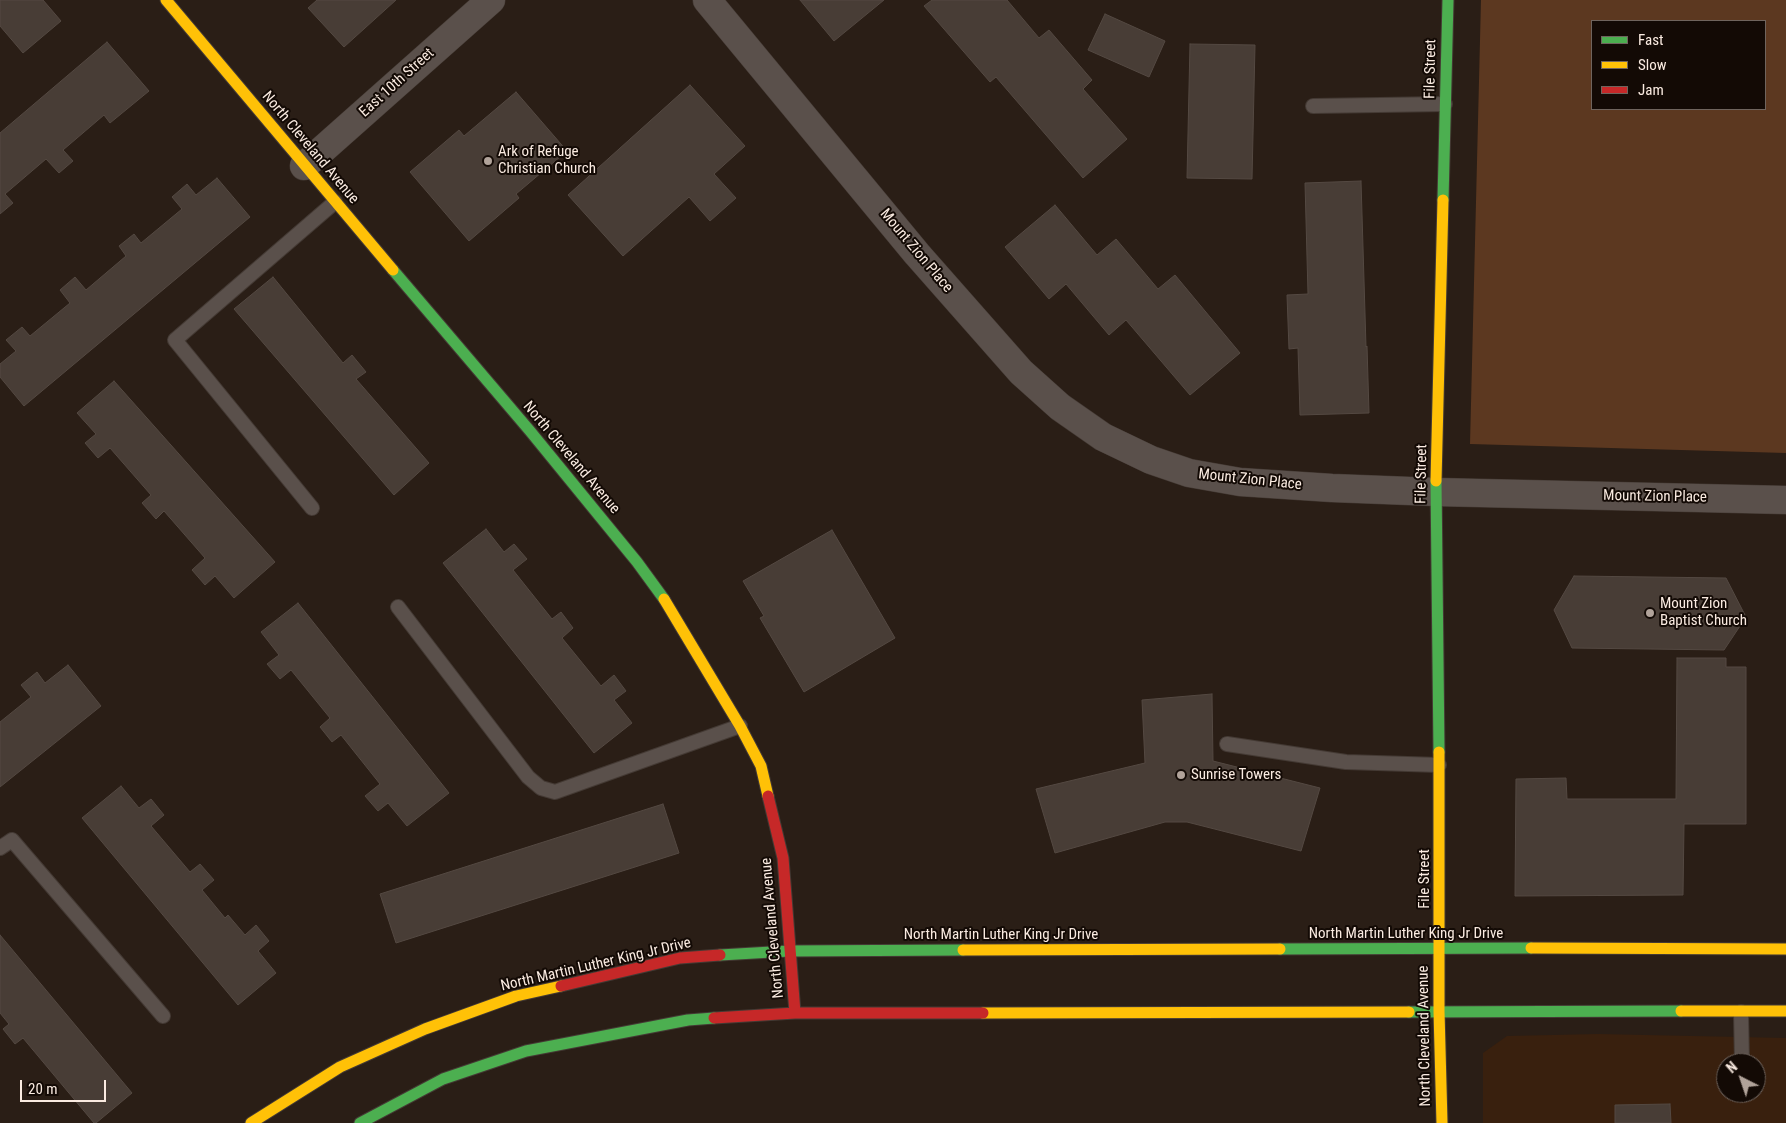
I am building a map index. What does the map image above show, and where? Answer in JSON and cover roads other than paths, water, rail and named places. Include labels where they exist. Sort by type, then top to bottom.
[{"type":"main road","name":"North Cleveland Avenue","points":[[166,0],[304,166],[530,431],[637,562],[664,599],[740,726],[761,766],[783,858],[795,1013]]},
{"type":"main road","name":"File Street","points":[[1439,948],[1436,492],[1448,0]]},
{"type":"main road","name":"North Cleveland Avenue","points":[[1439,948],[1442,1123]]},
{"type":"main road","name":"North Martin Luther King Jr Drive","points":[[251,1123],[340,1067],[425,1029],[516,996],[680,958],[789,951],[1439,948],[1786,949]]},
{"type":"main road","points":[[360,1123],[444,1079],[526,1051],[688,1020],[795,1013],[1786,1012]]},
{"type":"street","name":"East 10th Street","points":[[304,166],[491,0]]},
{"type":"street","name":"Mount Zion Place","points":[[707,0],[917,254],[1021,372],[1060,407],[1103,437],[1151,460],[1189,473],[1240,482],[1332,488],[1786,500]]},
{"type":"lane","points":[[1313,106],[1445,104]]},
{"type":"lane","points":[[312,508],[175,340],[335,202]]},
{"type":"lane","points":[[398,607],[528,777],[541,788],[556,792],[740,726]]},
{"type":"lane","points":[[1227,744],[1346,762],[1439,766]]},
{"type":"lane","points":[[0,848],[12,840],[163,1016]]},
{"type":"lane","points":[[1741,1012],[1742,1053]]},
{"type":"place","name":"Ark of Refuge Christian Church","points":[[488,161]]},
{"type":"place","name":"Mount Zion Baptist Church","points":[[1650,613]]},
{"type":"place","name":"Sunrise Towers","points":[[1181,775]]}]
